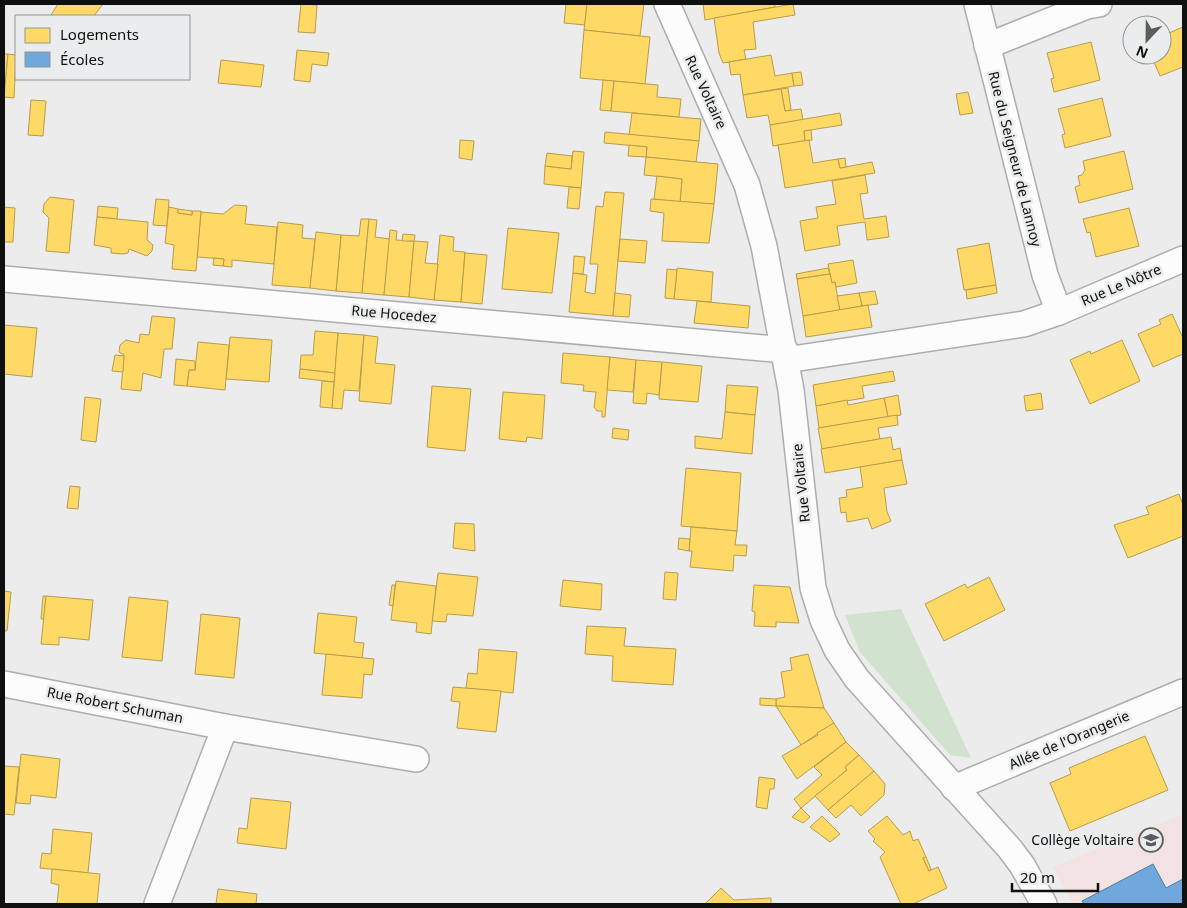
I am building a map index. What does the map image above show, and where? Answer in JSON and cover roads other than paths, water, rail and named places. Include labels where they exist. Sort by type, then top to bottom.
[{"type":"street","name":"Rue Voltaire","points":[[667,4],[747,185],[764,246],[786,355],[813,588],[823,620],[845,664],[868,693],[1010,849],[1044,904]]},
{"type":"street","name":"Rue du Seigneur de Lannoy","points":[[977,4],[1045,275],[1060,312]]},
{"type":"street","points":[[987,46],[1087,6],[1099,4]]},
{"type":"street","name":"Rue Le Nôtre","points":[[786,355],[1006,328],[1060,312],[1183,259]]},
{"type":"street","name":"Rue Hocedez","points":[[4,278],[786,355]]},
{"type":"street","name":"Rue Robert Schuman","points":[[4,684],[226,727],[416,759]]},
{"type":"street","name":"Allée de l'Orangerie","points":[[954,788],[1183,692]]},
{"type":"street","points":[[157,904],[226,727]]},
{"type":"place","name":"Collège Voltaire","points":[[1151,840]]}]
